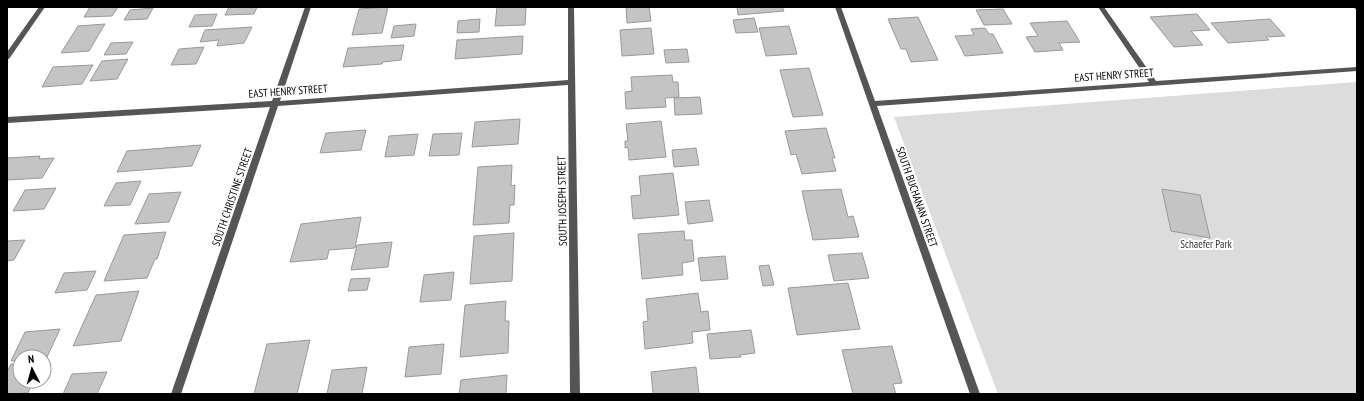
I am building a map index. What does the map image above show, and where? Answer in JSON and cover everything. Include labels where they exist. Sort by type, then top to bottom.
[{"type":"street","points":[[7,57],[42,7]]},
{"type":"street","name":"SOUTH CHRISTINE STREET","points":[[176,394],[308,7]]},
{"type":"street","name":"SOUTH JOSEPH STREET","points":[[571,7],[575,394]]},
{"type":"street","name":"SOUTH BUCHANAN STREET","points":[[838,7],[975,394]]},
{"type":"street","points":[[1101,7],[1154,83]]},
{"type":"street","name":"EAST HENRY STREET","points":[[872,104],[1357,69]]},
{"type":"street","name":"EAST HENRY STREET","points":[[7,120],[275,104],[571,82]]},
{"type":"green space","name":"Schaefer Park","points":[[1357,82],[1357,394],[998,394],[894,117]]},
{"type":"building","points":[[90,7],[118,7],[112,16],[84,17]]},
{"type":"building","points":[[229,7],[257,7],[254,14],[225,15]]},
{"type":"building","points":[[388,7],[382,33],[352,35],[359,9]]},
{"type":"building","points":[[497,7],[526,7],[525,25],[495,26]]},
{"type":"building","points":[[626,7],[649,7],[651,21],[627,23]]},
{"type":"building","points":[[737,7],[782,7],[784,11],[738,15]]},
{"type":"building","points":[[153,8],[147,19],[124,20],[130,10]]},
{"type":"building","points":[[1003,9],[1012,24],[984,25],[976,10]]},
{"type":"building","points":[[217,14],[212,26],[189,27],[195,15]]},
{"type":"building","points":[[1197,14],[1210,30],[1191,31],[1203,45],[1174,47],[1150,17]]},
{"type":"building","points":[[918,17],[938,60],[911,62],[906,49],[901,49],[888,19]]},
{"type":"building","points":[[754,18],[758,32],[736,33],[733,20]]},
{"type":"building","points":[[480,19],[479,32],[457,33],[458,21]]},
{"type":"building","points":[[1270,19],[1285,36],[1266,37],[1269,40],[1228,43],[1211,23]]},
{"type":"building","points":[[1067,21],[1080,42],[1059,43],[1063,50],[1035,52],[1026,37],[1038,36],[1030,23]]},
{"type":"building","points":[[105,24],[89,51],[61,53],[78,26]]},
{"type":"building","points":[[416,24],[414,36],[391,38],[394,26]]},
{"type":"building","points":[[789,26],[797,54],[766,56],[759,28]]},
{"type":"building","points":[[252,27],[244,43],[217,46],[219,40],[200,42],[205,30]]},
{"type":"building","points":[[651,28],[654,54],[622,56],[620,30]]},
{"type":"building","points":[[985,28],[989,34],[993,34],[1003,53],[965,56],[955,36],[974,35],[971,29]]},
{"type":"building","points":[[523,36],[522,54],[455,59],[457,40]]},
{"type":"building","points":[[133,42],[126,54],[104,55],[111,43]]},
{"type":"building","points":[[404,45],[401,60],[383,62],[382,64],[343,67],[348,48]]},
{"type":"building","points":[[204,47],[196,64],[171,65],[179,49]]},
{"type":"building","points":[[687,49],[689,62],[666,63],[664,50]]},
{"type":"building","points":[[128,59],[117,79],[90,81],[102,61]]},
{"type":"building","points":[[93,65],[82,84],[42,87],[53,67]]},
{"type":"building","points":[[809,68],[823,115],[793,117],[780,70]]},
{"type":"building","points":[[672,75],[673,82],[678,82],[679,97],[665,98],[666,107],[626,109],[625,92],[632,91],[631,77]]},
{"type":"building","points":[[700,97],[702,114],[675,115],[674,98]]},
{"type":"building","points":[[520,119],[518,144],[472,147],[475,122]]},
{"type":"building","points":[[661,121],[666,157],[629,160],[628,147],[625,148],[625,141],[628,141],[626,124]]},
{"type":"building","points":[[826,128],[835,158],[832,158],[836,171],[802,174],[796,154],[791,155],[785,131]]},
{"type":"building","points":[[366,130],[361,150],[320,153],[326,133]]},
{"type":"building","points":[[462,133],[459,155],[429,156],[433,134]]},
{"type":"building","points":[[418,134],[414,155],[385,157],[389,136]]},
{"type":"building","points":[[201,145],[192,166],[117,172],[127,151]]},
{"type":"building","points":[[696,148],[699,165],[674,167],[672,150]]},
{"type":"building","points":[[40,156],[39,159],[54,158],[42,178],[7,180],[7,158]]},
{"type":"building","points":[[512,165],[511,186],[515,185],[514,205],[510,205],[509,223],[473,225],[478,167]]},
{"type":"building","points":[[673,173],[679,215],[633,219],[631,196],[641,195],[639,176]]},
{"type":"building","points":[[141,181],[130,205],[104,206],[116,183]]},
{"type":"building","points":[[56,188],[44,209],[13,211],[25,190]]},
{"type":"building","points":[[841,189],[848,217],[853,216],[859,237],[813,240],[802,191]]},
{"type":"building","points":[[1162,189],[1200,195],[1210,238],[1171,231]]},
{"type":"building","points":[[181,192],[169,222],[135,224],[149,194]]},
{"type":"building","points":[[709,200],[713,221],[688,224],[685,202]]},
{"type":"building","points":[[361,217],[355,248],[329,250],[327,259],[290,262],[301,224]]},
{"type":"building","points":[[684,231],[685,240],[692,240],[694,261],[682,263],[683,275],[642,279],[638,234]]},
{"type":"building","points":[[166,232],[157,259],[155,259],[147,278],[104,281],[124,235]]},
{"type":"building","points":[[514,233],[512,281],[470,284],[474,236]]},
{"type":"building","points":[[25,240],[14,260],[7,261],[7,241]]},
{"type":"building","points":[[392,242],[388,267],[351,270],[357,245]]},
{"type":"building","points":[[862,253],[869,278],[834,281],[828,255]]},
{"type":"building","points":[[725,256],[728,279],[701,281],[698,258]]},
{"type":"building","points":[[769,265],[774,285],[763,286],[759,266]]},
{"type":"building","points":[[96,271],[87,290],[55,293],[64,273]]},
{"type":"building","points":[[454,272],[451,300],[420,302],[424,275]]},
{"type":"building","points":[[370,278],[367,290],[348,291],[351,279]]},
{"type":"building","points":[[848,283],[860,329],[797,335],[788,288]]},
{"type":"building","points":[[139,291],[121,341],[73,346],[96,295]]},
{"type":"building","points":[[698,293],[701,312],[708,311],[710,330],[692,332],[693,343],[645,349],[643,322],[648,321],[646,299]]},
{"type":"building","points":[[506,301],[505,321],[509,321],[508,353],[460,357],[465,305]]},
{"type":"building","points":[[60,329],[51,349],[17,349],[25,332]]},
{"type":"building","points":[[751,330],[755,353],[740,355],[741,357],[710,359],[707,334]]},
{"type":"building","points":[[310,340],[297,394],[254,394],[267,344]]},
{"type":"building","points":[[444,344],[441,374],[405,377],[409,347]]},
{"type":"building","points":[[892,346],[902,383],[893,384],[896,394],[853,394],[842,350]]},
{"type":"building","points":[[12,364],[12,389],[30,389],[28,393],[7,394],[7,372]]},
{"type":"building","points":[[367,367],[362,394],[327,394],[332,370]]},
{"type":"building","points":[[696,367],[699,394],[653,394],[651,372]]},
{"type":"building","points":[[107,372],[97,394],[63,394],[72,374]]},
{"type":"building","points":[[507,375],[506,394],[459,394],[461,380]]}]
